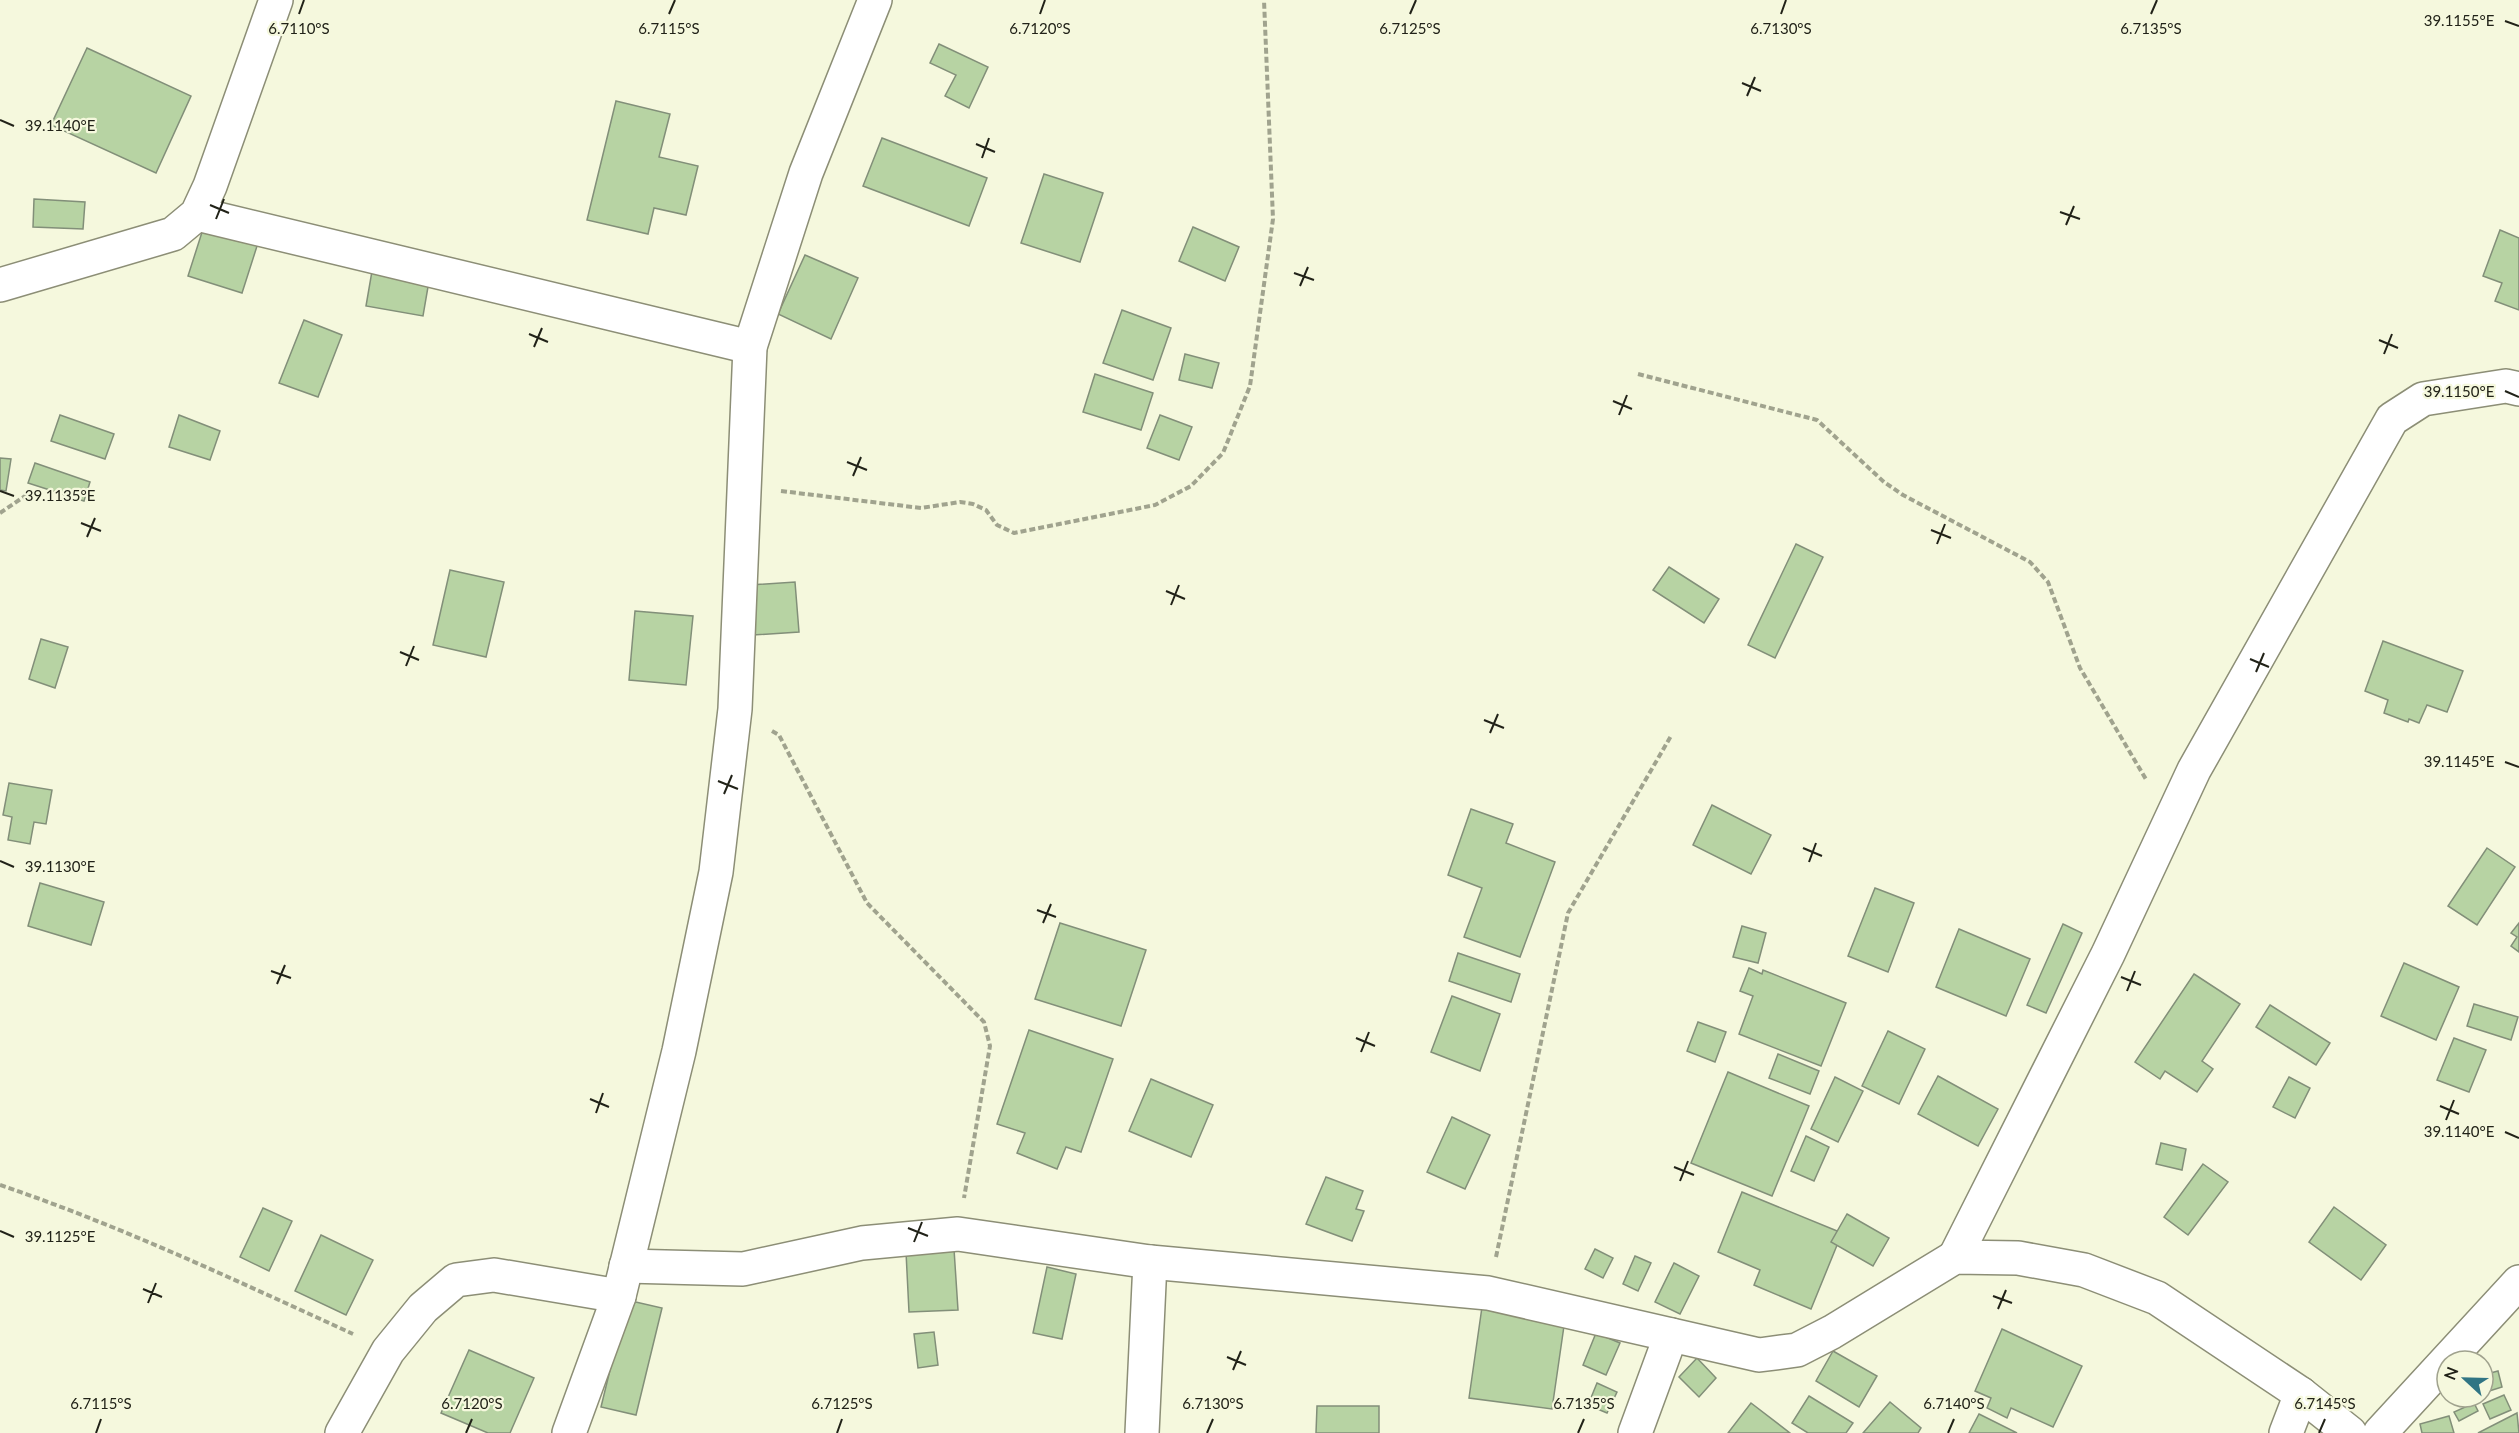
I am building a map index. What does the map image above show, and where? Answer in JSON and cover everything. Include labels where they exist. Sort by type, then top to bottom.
[{"type":"street","points":[[0,285],[173,234],[197,214],[210,186],[276,0]]},
{"type":"street","points":[[569,1433],[622,1281],[679,1051],[716,872],[735,709],[750,347],[806,173],[875,0]]},
{"type":"street","points":[[197,214],[750,347]]},
{"type":"street","points":[[342,1433],[388,1351],[423,1308],[456,1280],[494,1275],[622,1281],[743,1269],[862,1243],[958,1234],[1150,1262],[1488,1293],[1759,1355],[1797,1350],[1832,1332],[1954,1257],[2108,954],[2194,770],[2392,419],[2423,399],[2506,386],[2519,389]]},
{"type":"street","points":[[1954,1257],[2018,1258],[2084,1270],[2157,1298],[2301,1394],[2350,1433]]},
{"type":"street","points":[[1142,1433],[1150,1262]]},
{"type":"street","points":[[2380,1433],[2519,1282]]},
{"type":"street","points":[[1635,1433],[1671,1335]]},
{"type":"street","points":[[2286,1433],[2301,1394]]},
{"type":"path","points":[[744,487],[921,508],[966,503],[986,510],[997,525],[1014,533],[1155,505],[1191,486],[1223,453],[1250,386],[1273,219],[1264,0]]},
{"type":"path","points":[[1638,374],[1817,420],[1884,482],[1903,495],[2030,562],[2048,582],[2080,668],[2171,821]]},
{"type":"path","points":[[0,513],[28,494]]},
{"type":"path","points":[[735,709],[779,735],[867,903],[984,1022],[990,1046],[958,1234]]},
{"type":"path","points":[[1488,1293],[1568,913],[1671,736]]},
{"type":"path","points":[[0,1185],[53,1203],[208,1268],[388,1351]]},
{"type":"building","points":[[939,44],[988,67],[969,108],[945,96],[956,75],[930,63]]},
{"type":"building","points":[[87,48],[191,96],[156,173],[51,125]]},
{"type":"building","points":[[616,101],[670,114],[659,157],[698,166],[686,215],[654,208],[648,234],[587,220]]},
{"type":"building","points":[[882,138],[987,178],[969,226],[863,186]]},
{"type":"building","points":[[1044,174],[1103,193],[1080,262],[1021,243]]},
{"type":"building","points":[[34,199],[85,202],[83,229],[33,227]]},
{"type":"building","points":[[204,226],[258,243],[242,293],[188,276]]},
{"type":"building","points":[[1193,227],[1239,247],[1225,281],[1179,261]]},
{"type":"building","points":[[2500,230],[2519,238],[2519,310],[2495,301],[2502,283],[2483,276]]},
{"type":"building","points":[[805,255],[858,278],[831,339],[778,314]]},
{"type":"building","points":[[372,271],[429,281],[423,316],[366,306]]},
{"type":"building","points":[[1122,310],[1171,328],[1153,380],[1103,363]]},
{"type":"building","points":[[304,320],[342,335],[318,397],[279,383]]},
{"type":"building","points":[[1185,354],[1219,363],[1212,388],[1179,380]]},
{"type":"building","points":[[1095,374],[1153,393],[1141,430],[1083,412]]},
{"type":"building","points":[[60,415],[114,434],[105,459],[51,441]]},
{"type":"building","points":[[179,415],[220,431],[210,460],[169,447]]},
{"type":"building","points":[[1160,415],[1192,427],[1179,460],[1147,448]]},
{"type":"building","points":[[0,458],[11,459],[6,491],[0,490]]},
{"type":"building","points":[[35,463],[90,482],[84,501],[28,483]]},
{"type":"building","points":[[1796,544],[1823,557],[1775,658],[1748,645]]},
{"type":"building","points":[[1669,567],[1719,599],[1704,623],[1653,590]]},
{"type":"building","points":[[450,570],[504,582],[486,657],[433,645]]},
{"type":"building","points":[[795,582],[799,632],[753,635],[750,585]]},
{"type":"building","points":[[635,611],[693,616],[686,685],[629,680]]},
{"type":"building","points":[[41,639],[68,647],[55,688],[29,679]]},
{"type":"building","points":[[2383,641],[2463,671],[2447,712],[2427,705],[2419,723],[2409,719],[2408,722],[2384,713],[2388,700],[2365,691]]},
{"type":"building","points":[[9,783],[52,790],[46,824],[34,822],[30,844],[8,840],[12,817],[3,815]]},
{"type":"building","points":[[1712,805],[1771,835],[1751,874],[1693,845]]},
{"type":"building","points":[[1471,809],[1513,824],[1506,843],[1555,862],[1520,957],[1464,937],[1482,888],[1448,875]]},
{"type":"building","points":[[2487,848],[2515,867],[2477,925],[2448,906]]},
{"type":"building","points":[[40,883],[104,902],[91,945],[28,926]]},
{"type":"building","points":[[1875,888],[1914,903],[1888,972],[1848,956]]},
{"type":"building","points":[[1060,923],[1146,950],[1121,1026],[1035,999]]},
{"type":"building","points":[[2519,923],[2519,952],[2511,946],[2517,937],[2511,933]]},
{"type":"building","points":[[2063,924],[2082,933],[2046,1013],[2027,1005]]},
{"type":"building","points":[[1742,926],[1766,933],[1758,963],[1733,957]]},
{"type":"building","points":[[1959,929],[2030,959],[2006,1016],[1936,987]]},
{"type":"building","points":[[1458,953],[1520,974],[1511,1002],[1449,981]]},
{"type":"building","points":[[2404,963],[2459,987],[2436,1040],[2381,1016]]},
{"type":"building","points":[[1749,968],[1762,974],[1763,970],[1846,1003],[1821,1066],[1739,1034],[1753,996],[1740,991]]},
{"type":"building","points":[[2194,974],[2240,1004],[2202,1061],[2213,1069],[2197,1092],[2165,1071],[2160,1079],[2135,1062]]},
{"type":"building","points":[[1452,996],[1500,1014],[1480,1071],[1431,1052]]},
{"type":"building","points":[[2474,1004],[2518,1017],[2511,1040],[2467,1026]]},
{"type":"building","points":[[2270,1005],[2330,1043],[2316,1065],[2256,1027]]},
{"type":"building","points":[[1698,1022],[1726,1032],[1715,1062],[1687,1051]]},
{"type":"building","points":[[1029,1030],[1113,1059],[1081,1152],[1066,1147],[1057,1169],[1017,1153],[1025,1133],[997,1124]]},
{"type":"building","points":[[1888,1031],[1925,1049],[1899,1104],[1862,1086]]},
{"type":"building","points":[[2454,1038],[2486,1050],[2469,1092],[2437,1080]]},
{"type":"building","points":[[1778,1054],[1819,1071],[1810,1094],[1769,1078]]},
{"type":"building","points":[[1728,1072],[1809,1106],[1772,1196],[1691,1163]]},
{"type":"building","points":[[1938,1076],[1998,1109],[1978,1146],[1918,1114]]},
{"type":"building","points":[[1835,1077],[1863,1091],[1838,1142],[1811,1129]]},
{"type":"building","points":[[2289,1077],[2310,1088],[2295,1118],[2273,1107]]},
{"type":"building","points":[[1151,1079],[1213,1105],[1191,1157],[1129,1131]]},
{"type":"building","points":[[1452,1117],[1490,1135],[1465,1189],[1427,1172]]},
{"type":"building","points":[[1806,1136],[1829,1147],[1814,1181],[1791,1171]]},
{"type":"building","points":[[2161,1143],[2186,1149],[2182,1170],[2156,1164]]},
{"type":"building","points":[[2203,1164],[2228,1182],[2188,1235],[2164,1217]]},
{"type":"building","points":[[1326,1177],[1363,1191],[1356,1209],[1364,1211],[1352,1241],[1306,1224]]},
{"type":"building","points":[[1742,1192],[1842,1233],[1811,1309],[1754,1285],[1760,1270],[1718,1252]]},
{"type":"building","points":[[2334,1207],[2386,1245],[2361,1280],[2309,1242]]},
{"type":"building","points":[[263,1208],[292,1221],[269,1271],[240,1257]]},
{"type":"building","points":[[1847,1214],[1889,1238],[1873,1266],[1831,1242]]},
{"type":"building","points":[[321,1235],[373,1260],[346,1315],[295,1291]]},
{"type":"building","points":[[954,1249],[958,1310],[909,1312],[906,1252]]},
{"type":"building","points":[[1595,1249],[1613,1258],[1603,1278],[1585,1269]]},
{"type":"building","points":[[1635,1256],[1651,1263],[1638,1291],[1623,1284]]},
{"type":"building","points":[[1674,1263],[1699,1276],[1680,1314],[1655,1302]]},
{"type":"building","points":[[1047,1267],[1076,1274],[1062,1339],[1033,1333]]},
{"type":"building","points":[[627,1300],[662,1308],[636,1415],[601,1407]]},
{"type":"building","points":[[1482,1307],[1565,1319],[1552,1409],[1469,1398]]},
{"type":"building","points":[[2002,1329],[2082,1366],[2053,1427],[2011,1408],[2007,1418],[1987,1408],[1991,1398],[1975,1391]]},
{"type":"building","points":[[934,1332],[938,1365],[918,1368],[914,1334]]},
{"type":"building","points":[[1596,1333],[1620,1343],[1606,1375],[1583,1365]]},
{"type":"building","points":[[469,1350],[534,1378],[510,1433],[488,1433],[441,1413]]},
{"type":"building","points":[[1833,1351],[1877,1376],[1859,1407],[1816,1381]]},
{"type":"building","points":[[1697,1358],[1716,1378],[1699,1397],[1679,1377]]},
{"type":"building","points":[[2498,1371],[2502,1387],[2495,1389],[2495,1372]]},
{"type":"building","points":[[1597,1383],[1617,1392],[1607,1413],[1588,1405]]},
{"type":"building","points":[[2504,1395],[2511,1410],[2490,1419],[2485,1409],[2495,1409],[2495,1399]]},
{"type":"building","points":[[1809,1396],[1853,1423],[1846,1433],[1808,1433],[1792,1423]]},
{"type":"building","points":[[1890,1402],[1921,1428],[1918,1433],[1863,1433]]},
{"type":"building","points":[[1751,1403],[1790,1433],[1728,1433]]},
{"type":"building","points":[[1317,1406],[1379,1406],[1379,1433],[1316,1433]]},
{"type":"building","points":[[2461,1409],[2477,1409],[2478,1411],[2459,1421],[2454,1412]]},
{"type":"building","points":[[2517,1413],[2519,1433],[2478,1433]]},
{"type":"building","points":[[1979,1414],[2017,1433],[1969,1433]]},
{"type":"building","points":[[2449,1416],[2454,1433],[2422,1433],[2420,1424]]}]
